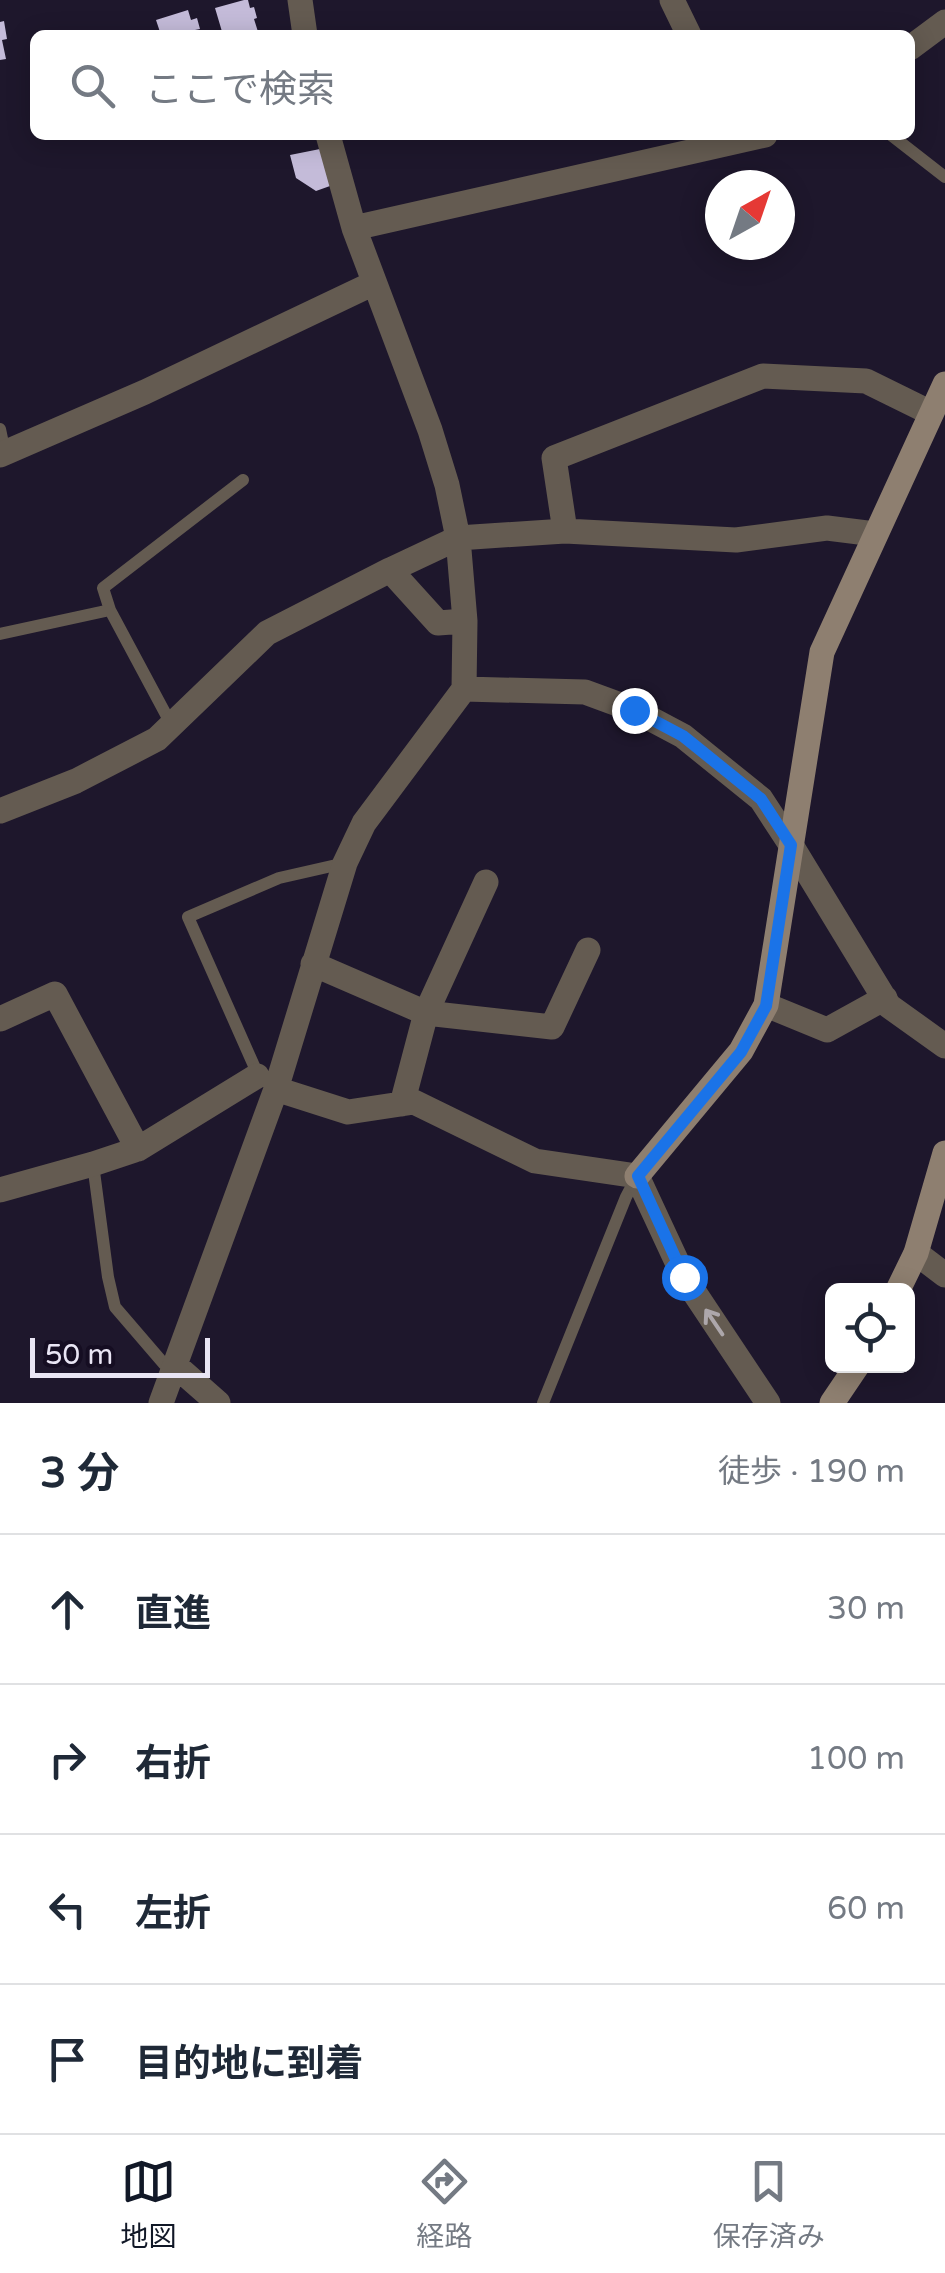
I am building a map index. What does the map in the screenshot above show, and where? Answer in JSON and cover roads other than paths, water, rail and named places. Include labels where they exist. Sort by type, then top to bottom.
[{"type":"street","points":[[300,0],[304,30]]},
{"type":"street","points":[[672,0],[687,30]]},
{"type":"street","points":[[915,44],[945,22]]},
{"type":"street","points":[[161,1403],[267,1082],[313,964],[345,863],[364,823],[464,689],[465,621],[458,538],[447,484],[354,228],[329,140]]},
{"type":"street","points":[[354,228],[715,141]]},
{"type":"street","points":[[2,446],[149,392],[374,283]]},
{"type":"street","points":[[565,531],[554,458],[763,376],[866,381],[931,413]]},
{"type":"street","points":[[638,1176],[741,1052],[766,1006],[822,652],[945,384]]},
{"type":"street","points":[[0,811],[76,781],[157,738],[267,634],[458,538],[565,531],[736,540],[827,528],[875,534]]},
{"type":"street","points":[[390,570],[438,623],[465,621]]},
{"type":"street","points":[[464,689],[585,692],[634,710],[683,736],[761,799],[889,1006],[945,1046]]},
{"type":"street","points":[[402,1104],[426,1013],[486,882]]},
{"type":"street","points":[[313,964],[426,1013],[552,1027],[588,950]]},
{"type":"street","points":[[0,1019],[55,994],[138,1149]]},
{"type":"street","points":[[766,1006],[827,1030],[885,998]]},
{"type":"street","points":[[0,1190],[138,1149],[267,1082],[348,1112],[414,1102],[534,1161],[638,1176]]},
{"type":"street","points":[[901,1283],[916,1252],[945,1153]]},
{"type":"street","points":[[638,1176],[684,1277],[768,1403]]},
{"type":"street","points":[[916,1252],[945,1275]]},
{"type":"street","points":[[176,1366],[218,1403]]},
{"type":"street","points":[[832,1403],[851,1373]]},
{"type":"lane","points":[[897,140],[945,177]]},
{"type":"lane","points":[[171,724],[110,610],[103,588],[243,480]]},
{"type":"lane","points":[[0,634],[110,610]]},
{"type":"lane","points":[[267,1082],[188,917],[279,878],[345,863]]},
{"type":"lane","points":[[92,1164],[115,1307],[164,1364],[176,1366]]},
{"type":"lane","points":[[544,1403],[626,1197],[638,1176]]}]
